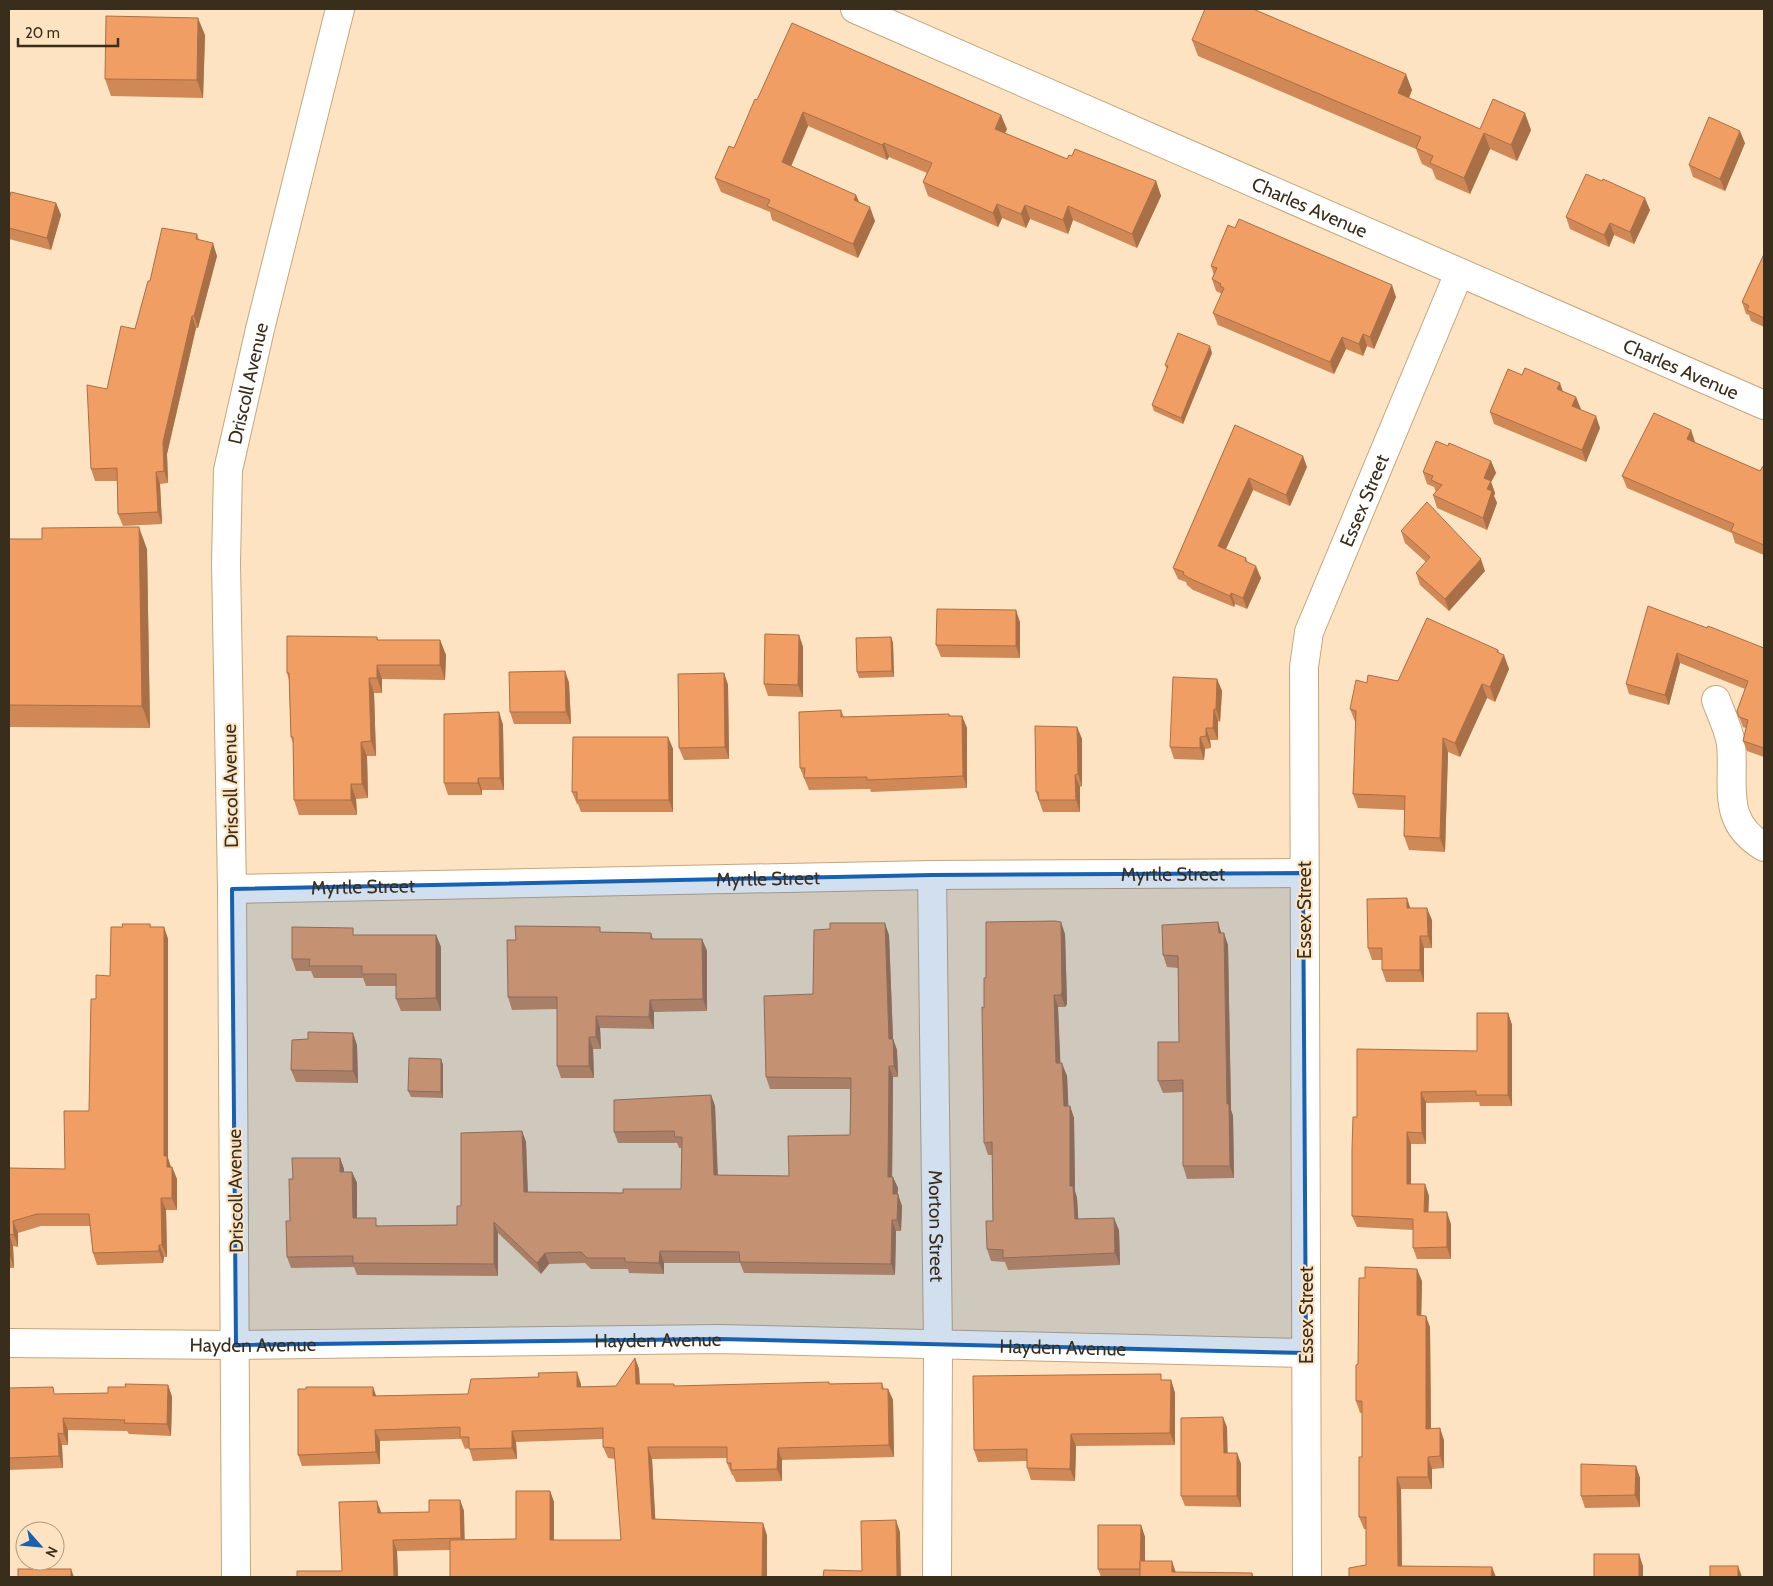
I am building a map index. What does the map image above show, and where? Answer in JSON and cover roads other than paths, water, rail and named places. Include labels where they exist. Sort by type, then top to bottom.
[{"type":"street","name":"Driscoll Avenue","points":[[236,1577],[232,889],[226,563],[228,470],[260,329],[340,9]]},
{"type":"street","name":"Charles Avenue","points":[[855,9],[1764,405]]},
{"type":"street","name":"Essex Street","points":[[1307,1577],[1304,667],[1309,632],[1459,273]]},
{"type":"street","points":[[1716,700],[1731,742],[1730,790],[1734,814],[1746,833],[1764,847]]},
{"type":"street","name":"Myrtle Street","points":[[232,889],[932,875],[1304,873]]},
{"type":"street","name":"Morton Street","points":[[932,875],[938,1344],[937,1577]]},
{"type":"street","name":"Hayden Avenue","points":[[9,1343],[236,1344],[709,1339],[1306,1353]]}]
